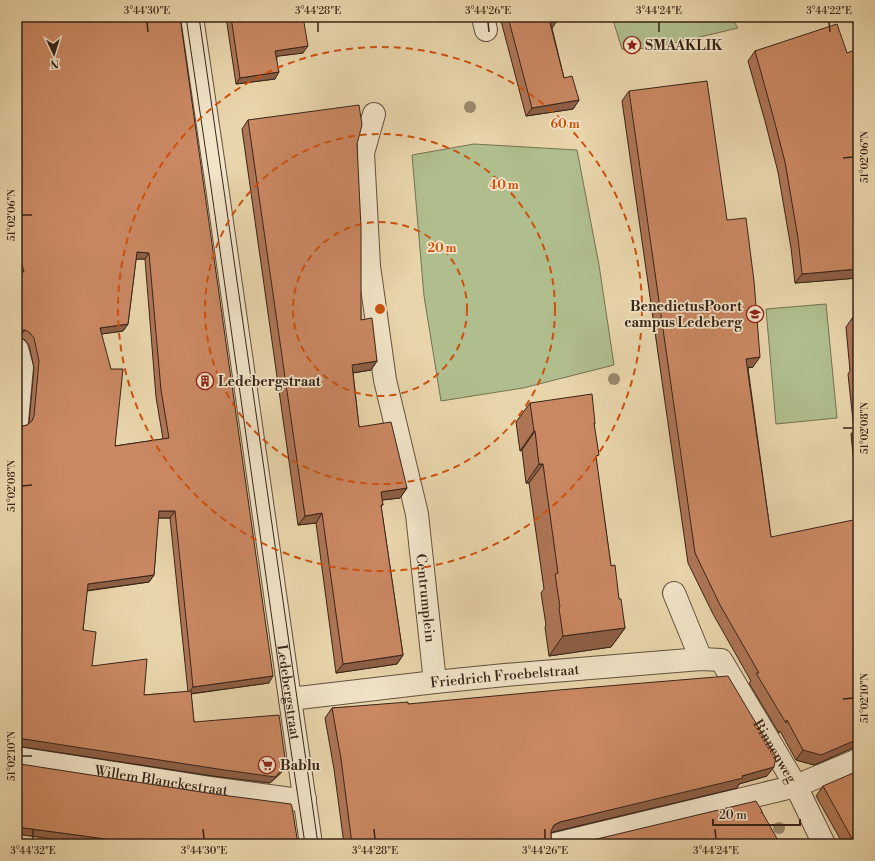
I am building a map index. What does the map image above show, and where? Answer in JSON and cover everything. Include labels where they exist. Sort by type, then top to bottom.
[{"type":"street","name":"Ledebergstraat","points":[[192,17],[311,844]]},
{"type":"street","name":"Centrumplein","points":[[374,114],[363,154],[369,266],[385,380],[417,514],[435,682]]},
{"type":"street","points":[[17,349],[22,367],[17,421]]},
{"type":"street","name":"Binnenweg","points":[[674,593],[711,659],[796,786],[824,844]]},
{"type":"street","name":"Friedrich Froebelstraat","points":[[290,699],[505,675],[711,659]]},
{"type":"street","name":"Willem Blanckestraat","points":[[17,758],[211,788],[298,800],[305,799]]},
{"type":"street","points":[[556,844],[796,786],[858,760]]},
{"type":"green space","points":[[612,17],[731,17],[738,28],[653,48],[622,49]]},
{"type":"green space","points":[[474,144],[577,150],[599,265],[614,365],[523,388],[441,401],[424,296],[412,155]]},
{"type":"green space","points":[[826,304],[837,418],[776,424],[766,309]]},
{"type":"building","points":[[17,17],[180,17],[273,676],[193,687],[175,511],[159,511],[154,575],[88,584],[83,630],[96,632],[92,666],[147,659],[144,695],[191,691],[194,722],[279,715],[286,765],[275,777],[24,739],[17,740],[17,425],[20,427],[27,425],[32,421],[34,416],[39,361],[34,338],[25,330],[17,331],[17,271],[24,272],[17,246]],"holes":[[[137,252],[149,253],[161,390],[169,438],[115,446],[123,369],[111,369],[100,328],[128,324]]]},
{"type":"building","points":[[231,17],[303,17],[308,46],[275,51],[279,72],[240,78]]},
{"type":"building","points":[[508,17],[557,17],[558,20],[550,23],[564,78],[572,76],[579,100],[532,108]]},
{"type":"building","points":[[837,24],[847,53],[855,50],[858,61],[858,269],[802,274],[798,238],[785,162],[755,51]]},
{"type":"building","points":[[707,81],[727,220],[746,218],[754,281],[760,357],[746,359],[771,537],[858,519],[858,739],[821,755],[803,750],[787,720],[786,723],[756,673],[759,673],[720,605],[695,553],[629,91]]},
{"type":"building","points":[[359,105],[362,125],[357,144],[361,228],[361,320],[372,318],[377,361],[352,365],[359,427],[391,422],[407,488],[381,492],[383,505],[381,505],[403,655],[343,664],[322,513],[305,516],[248,120]]},
{"type":"building","points":[[858,316],[858,393],[853,317]]},
{"type":"building","points":[[592,394],[594,423],[599,455],[596,456],[611,566],[615,565],[619,599],[621,599],[625,628],[563,636],[555,574],[558,573],[543,464],[539,464],[530,403]]},
{"type":"building","points":[[728,676],[776,757],[774,767],[742,776],[743,778],[560,822],[554,825],[551,831],[551,838],[555,844],[352,844],[341,759],[332,708],[408,702],[408,704]]},
{"type":"building","points":[[17,762],[20,764],[214,794],[291,804],[298,844],[106,844],[106,839],[17,827]]},
{"type":"building","points":[[858,771],[858,844],[855,844],[823,786]]},
{"type":"building","points":[[756,801],[762,811],[761,813],[762,812],[780,844],[576,844]]},
{"type":"tram line","points":[[186,17],[305,844]]},
{"type":"tram line","points":[[199,17],[318,844]]},
{"type":"place","name":"SMAAKLIK","points":[[632,45]]},
{"type":"place","name":"BenedictusPoort campus Ledeberg","points":[[755,314]]},
{"type":"place","name":"Ledebergstraat","points":[[205,381]]},
{"type":"place","name":"Bablu","points":[[267,765]]}]
